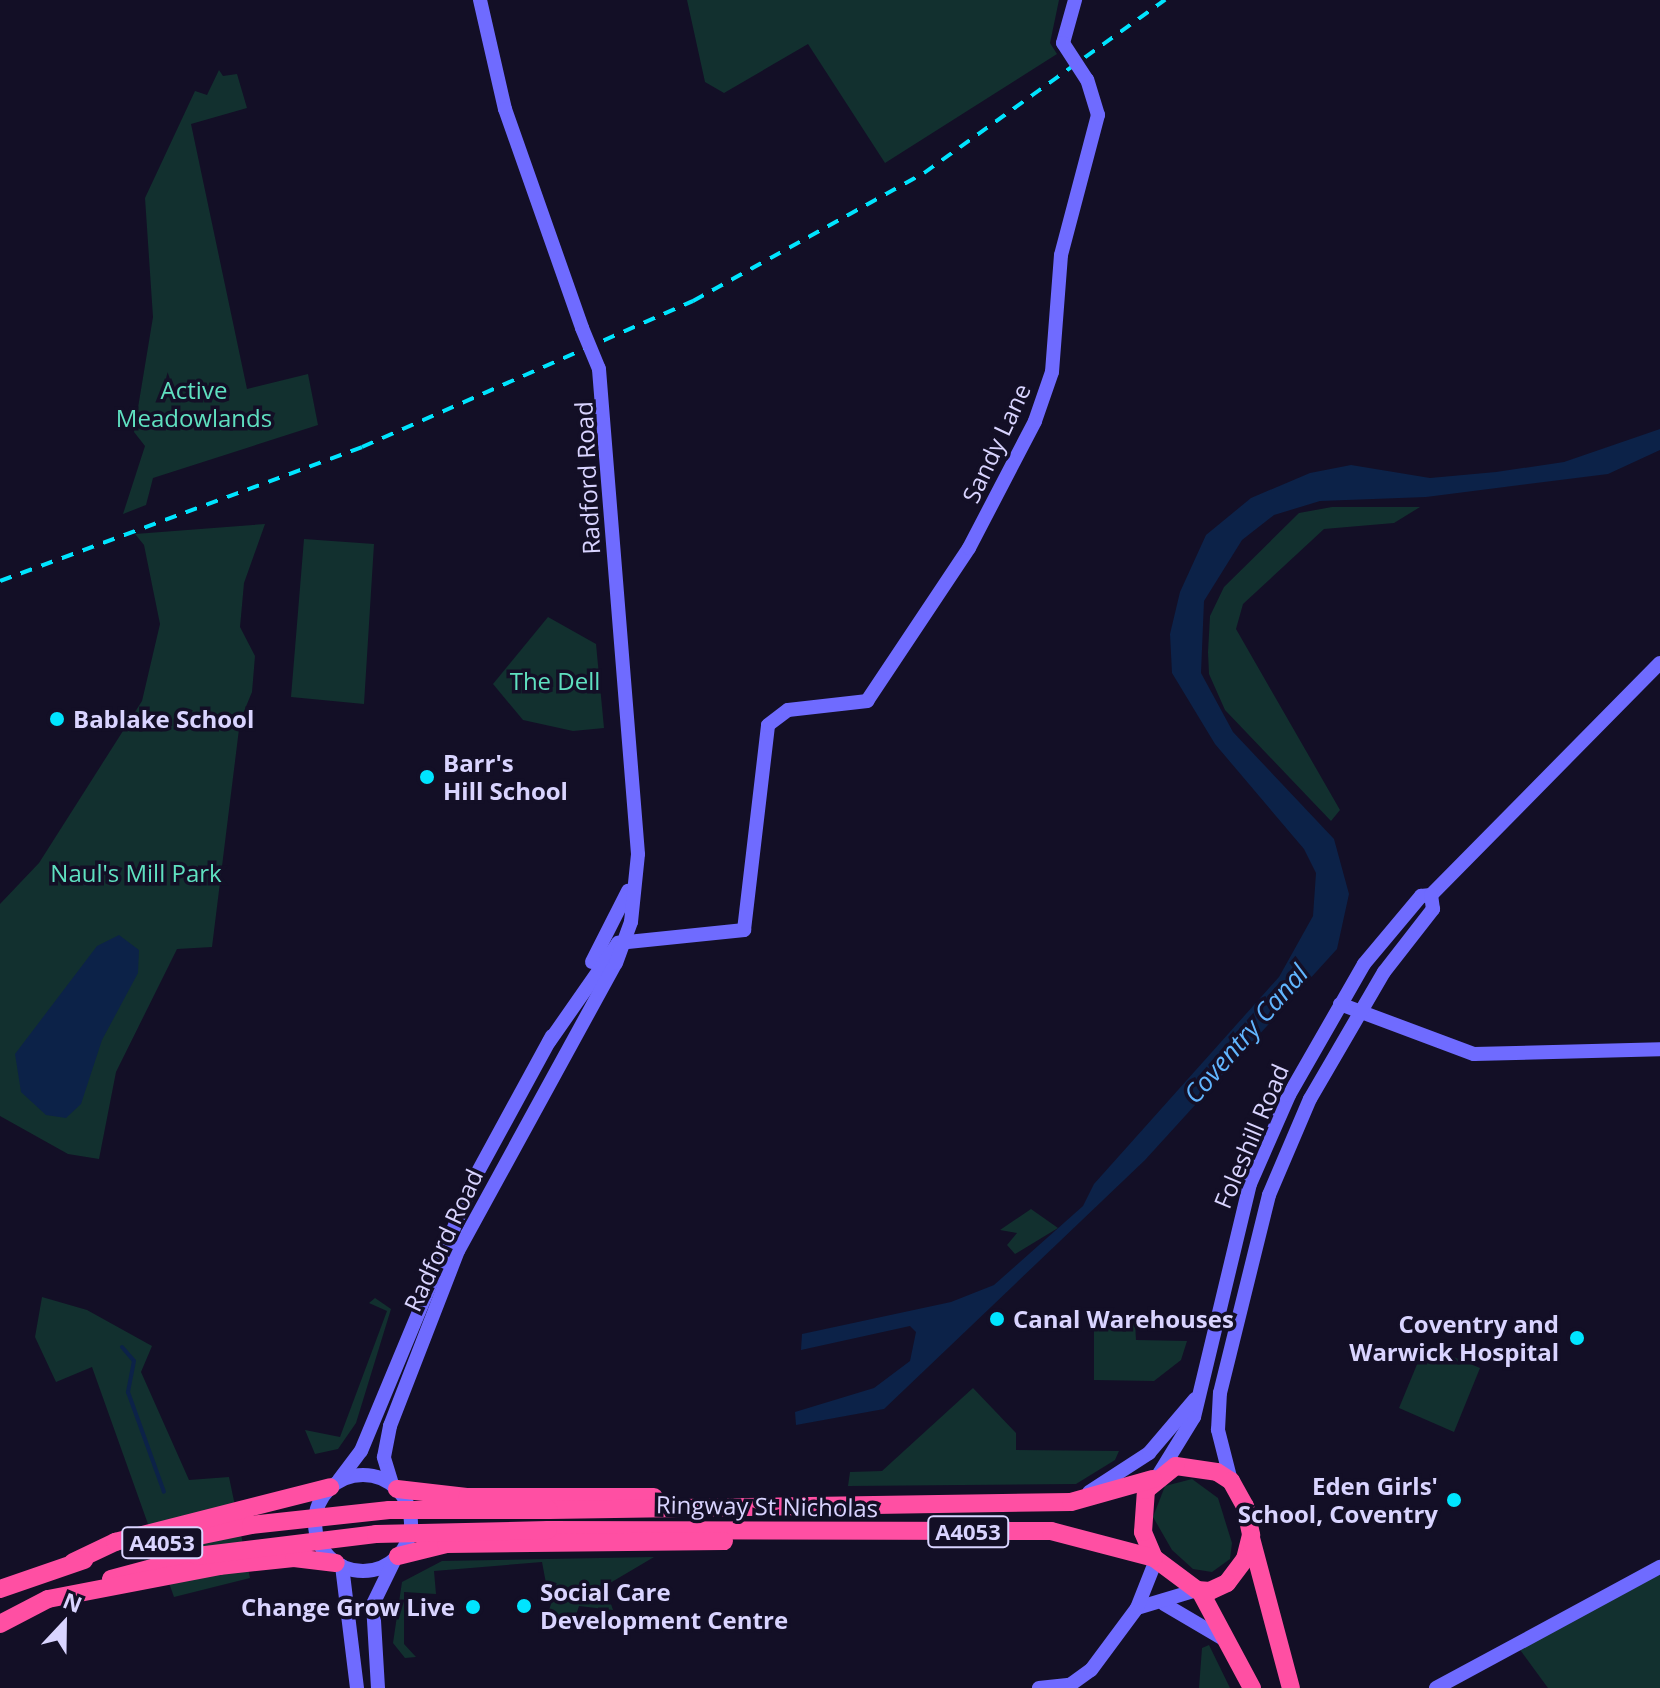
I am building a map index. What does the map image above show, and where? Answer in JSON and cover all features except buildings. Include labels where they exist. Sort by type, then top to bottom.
[{"type":"highway","name":"A4053","points":[[1156,1477],[1190,1465],[1231,1481]]},
{"type":"highway","points":[[1155,1559],[1140,1519],[1156,1477]]},
{"type":"highway","name":"Ringway St Nicholas","points":[[73,1562],[251,1525],[389,1510],[1071,1502],[1156,1477]]},
{"type":"highway","points":[[1231,1481],[1251,1535],[1291,1688]]},
{"type":"highway","points":[[73,1562],[115,1542],[334,1484]]},
{"type":"highway","points":[[394,1486],[805,1506]]},
{"type":"highway","name":"Ringway St Nicholas","points":[[42,1601],[197,1556],[376,1534],[548,1530],[1051,1531],[1155,1559]]},
{"type":"highway","points":[[397,1557],[446,1544],[642,1546],[778,1532]]},
{"type":"highway","points":[[1199,1590],[1236,1575],[1251,1535]]},
{"type":"highway","name":"A4053","points":[[1155,1559],[1199,1590],[1232,1645],[1252,1688]]},
{"type":"highway","points":[[0,1624],[42,1601],[259,1561],[339,1565]]},
{"type":"highway","name":"A4053","points":[[0,1589],[73,1562]]},
{"type":"highway","points":[[0,1582],[27,1577]]},
{"type":"highway","name":"A4053","points":[[0,1617],[42,1601]]},
{"type":"main road","name":"Radford Road","points":[[394,1486],[384,1457],[390,1426],[458,1251],[625,942],[634,876],[631,745],[599,369],[505,109],[480,0]]},
{"type":"main road","name":"Sandy Lane","points":[[625,942],[744,930],[758,775],[777,714],[867,701],[950,580],[1034,423],[1052,372],[1066,233],[1098,115],[1087,80],[1063,43],[1075,0]]},
{"type":"main road","name":"Foleshill Road","points":[[1156,1477],[1200,1393],[1250,1184],[1340,1004],[1364,964],[1421,896],[1431,895],[1660,663]]},
{"type":"main road","name":"Radford Road","points":[[334,1484],[361,1451],[474,1179],[634,876]]},
{"type":"main road","name":"Foleshill Road","points":[[1231,1481],[1218,1414],[1247,1265],[1283,1157],[1360,1014],[1433,909],[1431,895]]},
{"type":"main road","name":"Radford Road","points":[[549,1042],[609,952],[625,942]]},
{"type":"main road","points":[[1340,1004],[1360,1014],[1485,1056],[1660,1049]]},
{"type":"main road","points":[[1071,1502],[1149,1453],[1200,1393]]},
{"type":"main road","points":[[357,1688],[339,1565],[314,1523],[334,1484],[371,1475],[394,1486],[411,1521],[373,1604],[378,1688]]},
{"type":"main road","points":[[339,1565],[374,1570],[397,1557]]},
{"type":"main road","points":[[1039,1688],[1078,1681],[1137,1608],[1155,1559]]},
{"type":"main road","points":[[1436,1688],[1660,1567]]},
{"type":"main road","points":[[1137,1608],[1164,1604],[1199,1590]]},
{"type":"main road","points":[[1164,1604],[1232,1645]]},
{"type":"green space","points":[[687,0],[1059,0],[1050,43],[1057,54],[885,163],[808,44],[724,93],[705,82]]},
{"type":"green space","name":"Active Meadowlands","points":[[219,70],[223,76],[237,74],[247,108],[191,124],[247,389],[308,374],[318,425],[153,478],[146,505],[123,514],[145,446],[134,432],[153,317],[145,198],[195,91],[207,95]]},
{"type":"green space","points":[[1332,507],[1420,507],[1394,523],[1324,529],[1243,604],[1236,629],[1340,810],[1331,821],[1225,710],[1209,674],[1208,652],[1210,616],[1224,587],[1299,513]]},
{"type":"green space","name":"Naul's Mill Park","points":[[265,524],[244,583],[240,627],[255,656],[252,692],[240,721],[212,947],[177,949],[116,1072],[99,1159],[68,1154],[0,1116],[0,904],[39,863],[142,701],[160,624],[144,545],[135,534]]},
{"type":"green space","points":[[304,539],[374,544],[364,704],[291,697]]},
{"type":"green space","name":"The Dell","points":[[548,617],[596,644],[604,728],[573,731],[523,720],[493,684]]},
{"type":"green space","points":[[1031,1209],[1058,1228],[1015,1254],[1007,1245],[1017,1233],[1000,1230]]},
{"type":"green space","points":[[42,1297],[87,1310],[152,1346],[141,1372],[189,1480],[229,1477],[250,1578],[174,1597],[92,1367],[56,1382],[35,1337]]},
{"type":"green space","points":[[375,1298],[391,1309],[356,1423],[338,1449],[315,1454],[305,1430],[340,1437],[387,1311],[369,1303]]},
{"type":"green space","points":[[1094,1322],[1135,1322],[1136,1340],[1187,1341],[1181,1360],[1154,1381],[1094,1380]]},
{"type":"green space","points":[[1425,1345],[1480,1368],[1454,1432],[1399,1408]]},
{"type":"green space","points":[[973,1388],[1016,1433],[1016,1450],[1119,1451],[1115,1460],[1076,1484],[848,1486],[850,1472],[882,1471]]},
{"type":"green space","points":[[1192,1479],[1218,1498],[1232,1543],[1230,1559],[1212,1572],[1193,1569],[1172,1550],[1153,1517],[1165,1486]]},
{"type":"green space","points":[[654,1557],[605,1586],[613,1610],[579,1606],[574,1621],[548,1613],[552,1601],[576,1595],[574,1589],[548,1594],[542,1562],[434,1571],[436,1594],[404,1592],[404,1644],[416,1657],[405,1658],[393,1643],[402,1582],[442,1561]]},
{"type":"green space","points":[[1660,1573],[1660,1688],[1548,1688],[1518,1647]]},
{"type":"green space","points":[[1209,1645],[1230,1688],[1199,1688],[1202,1648]]},
{"type":"water","name":"Coventry Canal","points":[[1660,429],[1660,450],[1608,474],[1426,497],[1320,501],[1274,515],[1242,540],[1204,601],[1201,673],[1233,732],[1334,839],[1349,894],[1337,949],[1145,1160],[884,1409],[796,1425],[795,1412],[874,1388],[910,1361],[916,1332],[910,1326],[801,1350],[802,1334],[951,1302],[994,1285],[1083,1206],[1094,1184],[1279,977],[1313,916],[1316,873],[1304,849],[1215,744],[1172,673],[1170,634],[1180,592],[1206,535],[1251,498],[1310,473],[1351,465],[1430,478],[1496,472],[1564,462]]},
{"type":"water","points":[[119,935],[139,950],[138,973],[102,1040],[81,1104],[66,1118],[46,1115],[21,1092],[15,1054],[97,946]]},
{"type":"waterway","points":[[122,1347],[134,1361],[128,1392],[164,1492]]},
{"type":"railway","points":[[0,581],[362,447],[693,301],[924,173],[1165,0]]},
{"type":"place","name":"Bablake School","points":[[57,719]]},
{"type":"place","name":"Barr's Hill School","points":[[427,777]]},
{"type":"place","name":"Canal Warehouses","points":[[997,1319]]},
{"type":"place","name":"Coventry and Warwick Hospital","points":[[1577,1338]]},
{"type":"place","name":"Eden Girls' School, Coventry","points":[[1454,1500]]},
{"type":"place","name":"Social Care Development Centre","points":[[524,1606]]},
{"type":"place","name":"Change Grow Live","points":[[473,1607]]}]
